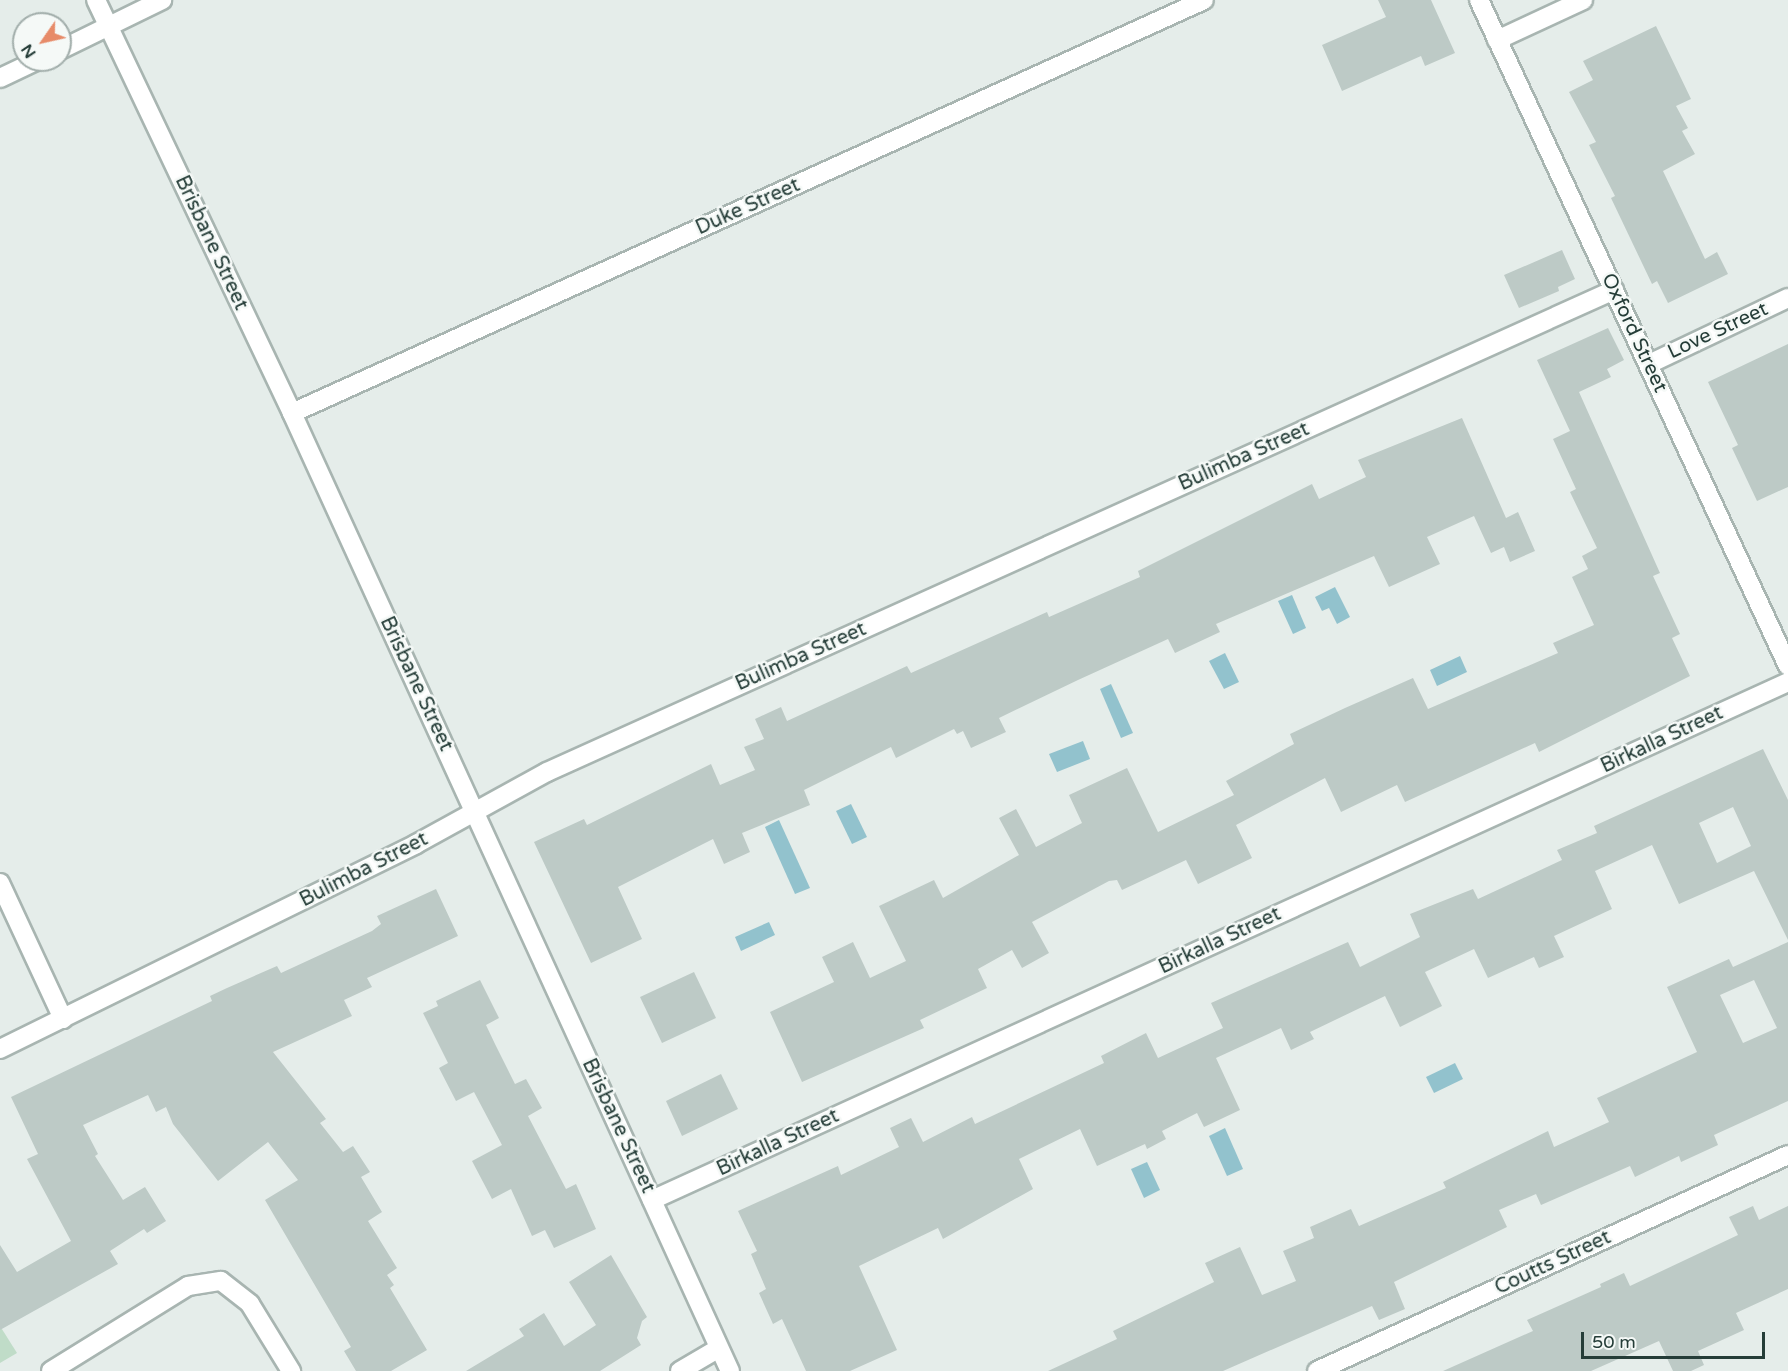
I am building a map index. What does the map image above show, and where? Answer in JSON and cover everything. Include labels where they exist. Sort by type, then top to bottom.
[{"type":"street","name":"Brisbane Street","points":[[96,0],[292,413],[730,1371]]},
{"type":"street","points":[[72,44],[162,0]]},
{"type":"street","name":"Duke Street","points":[[292,413],[1204,0]]},
{"type":"street","name":"Oxford Street","points":[[1479,0],[1788,666]]},
{"type":"street","points":[[1497,40],[1583,0]]},
{"type":"street","name":"Bulimba Street","points":[[0,1049],[416,844],[547,772],[1614,290]]},
{"type":"street","name":"Love Street","points":[[1649,364],[1788,298]]},
{"type":"street","name":"Birkalla Street","points":[[652,1200],[1788,682]]},
{"type":"street","points":[[0,883],[63,1019]]},
{"type":"street","name":"Coutts Street","points":[[1317,1371],[1788,1155]]},
{"type":"street","points":[[51,1371],[188,1286],[221,1281],[250,1304],[291,1371]]},
{"type":"street","points":[[680,1371],[719,1348]]},
{"type":"green space","points":[[0,1326],[17,1353],[0,1363]]},
{"type":"water","points":[[1335,587],[1350,617],[1337,624],[1329,608],[1322,611],[1315,597]]},
{"type":"water","points":[[1292,595],[1306,628],[1293,634],[1278,601]]},
{"type":"water","points":[[1225,653],[1239,682],[1224,689],[1209,661]]},
{"type":"water","points":[[1460,656],[1467,672],[1437,686],[1430,670]]},
{"type":"water","points":[[1111,684],[1133,733],[1121,738],[1100,689]]},
{"type":"water","points":[[1083,741],[1090,759],[1057,772],[1049,754]]},
{"type":"water","points":[[851,804],[867,837],[852,844],[836,811]]},
{"type":"water","points":[[779,820],[810,888],[795,894],[765,827]]},
{"type":"water","points":[[769,922],[775,935],[741,951],[735,937]]},
{"type":"water","points":[[1455,1063],[1463,1079],[1434,1093],[1426,1077]]},
{"type":"water","points":[[1225,1128],[1243,1169],[1227,1176],[1209,1136]]},
{"type":"water","points":[[1147,1162],[1160,1190],[1144,1198],[1131,1169]]},
{"type":"building","points":[[1378,0],[1431,0],[1455,53],[1425,66],[1421,56],[1342,91],[1322,45],[1386,17]]},
{"type":"building","points":[[1656,26],[1691,99],[1676,106],[1688,128],[1682,131],[1695,154],[1663,171],[1705,259],[1717,252],[1728,274],[1668,303],[1657,281],[1652,284],[1611,198],[1615,196],[1589,145],[1596,142],[1569,92],[1593,80],[1583,61]]},
{"type":"building","points":[[1562,250],[1575,279],[1558,287],[1559,291],[1519,308],[1504,275]]},
{"type":"building","points":[[1608,328],[1624,360],[1607,369],[1611,377],[1579,392],[1660,573],[1653,576],[1680,634],[1672,638],[1690,676],[1539,752],[1535,743],[1405,802],[1397,785],[1341,812],[1325,778],[1236,825],[1252,858],[1198,884],[1186,860],[1122,890],[1117,880],[1109,881],[1032,922],[1049,953],[1022,968],[1012,950],[978,969],[987,988],[920,1020],[924,1028],[802,1082],[770,1012],[834,982],[822,957],[853,942],[870,978],[906,961],[879,906],[934,880],[943,898],[1019,855],[999,818],[1016,809],[1036,847],[1082,823],[1069,795],[1127,768],[1158,832],[1234,795],[1226,781],[1294,744],[1290,734],[1413,678],[1428,709],[1558,653],[1553,643],[1594,625],[1572,577],[1588,569],[1582,556],[1597,548],[1570,492],[1576,489],[1553,439],[1570,431],[1537,360]]},
{"type":"building","points":[[1788,344],[1788,487],[1757,501],[1732,448],[1738,445],[1708,382]]},
{"type":"building","points":[[1462,418],[1506,518],[1518,512],[1535,551],[1510,562],[1504,547],[1491,553],[1474,516],[1427,537],[1440,564],[1389,587],[1374,556],[1216,624],[1220,632],[1175,653],[1168,639],[1078,680],[999,718],[1006,732],[971,748],[963,731],[957,734],[954,729],[896,758],[891,747],[804,790],[810,805],[742,833],[750,852],[724,864],[713,839],[618,887],[642,939],[591,963],[534,842],[584,819],[587,825],[711,764],[720,785],[755,770],[744,747],[764,739],[755,719],[781,707],[787,721],[907,666],[911,673],[1047,612],[1049,617],[1140,577],[1138,571],[1312,484],[1319,499],[1366,477],[1358,460]]},
{"type":"building","points":[[1763,749],[1788,800],[1788,940],[1754,871],[1679,904],[1652,845],[1595,871],[1612,909],[1554,936],[1564,957],[1539,968],[1534,957],[1488,978],[1474,949],[1425,972],[1442,1006],[1400,1027],[1385,996],[1310,1032],[1314,1039],[1291,1050],[1281,1028],[1216,1058],[1240,1110],[1204,1127],[1197,1113],[1162,1131],[1166,1139],[1147,1149],[1145,1144],[1097,1166],[1080,1129],[1019,1159],[1033,1189],[943,1239],[938,1228],[859,1266],[897,1350],[850,1371],[806,1371],[782,1319],[773,1324],[759,1293],[766,1289],[751,1254],[757,1251],[738,1211],[838,1166],[841,1175],[899,1147],[890,1128],[911,1118],[923,1142],[972,1117],[975,1124],[1104,1063],[1101,1056],[1146,1033],[1158,1058],[1223,1028],[1211,1003],[1348,942],[1360,967],[1420,937],[1410,914],[1473,889],[1478,899],[1562,860],[1557,850],[1597,833],[1594,826]],"holes":[[[1733,807],[1751,846],[1717,863],[1699,823]]]},
{"type":"building","points":[[436,889],[458,936],[367,978],[372,987],[344,1000],[352,1016],[273,1052],[326,1119],[320,1123],[343,1152],[353,1146],[370,1172],[361,1177],[382,1212],[368,1221],[397,1268],[387,1275],[394,1285],[390,1288],[427,1350],[391,1371],[356,1371],[344,1351],[351,1347],[265,1200],[298,1180],[268,1142],[218,1181],[173,1124],[166,1107],[156,1112],[148,1095],[83,1125],[98,1154],[95,1156],[123,1200],[145,1187],[166,1221],[147,1233],[144,1229],[110,1251],[118,1264],[0,1330],[0,1245],[17,1272],[71,1241],[27,1159],[38,1154],[11,1097],[212,1001],[210,996],[227,988],[277,966],[281,973],[372,931],[381,924],[377,916]]},
{"type":"building","points":[[1788,942],[1788,1101],[1714,1135],[1718,1145],[1681,1162],[1679,1156],[1635,1177],[1630,1166],[1541,1205],[1536,1194],[1499,1210],[1507,1227],[1394,1282],[1405,1309],[1379,1320],[1372,1306],[1223,1371],[1048,1371],[1117,1339],[1113,1331],[1214,1282],[1205,1263],[1240,1247],[1262,1295],[1296,1281],[1283,1251],[1314,1238],[1310,1227],[1351,1209],[1359,1226],[1446,1188],[1443,1182],[1548,1131],[1554,1147],[1609,1122],[1597,1098],[1697,1052],[1667,987],[1729,959],[1733,967]],"holes":[[[1754,980],[1777,1028],[1743,1043],[1720,995]]]},
{"type":"building","points":[[694,972],[716,1018],[662,1043],[640,997]]},
{"type":"building","points":[[480,980],[499,1018],[486,1025],[495,1044],[515,1084],[526,1079],[542,1108],[528,1116],[566,1189],[576,1184],[596,1229],[554,1248],[545,1230],[532,1236],[511,1189],[492,1199],[472,1161],[502,1145],[474,1092],[456,1101],[439,1068],[448,1063],[423,1013],[438,1006],[436,1001]]},
{"type":"building","points":[[721,1074],[738,1109],[682,1136],[666,1101]]},
{"type":"building","points":[[1753,1206],[1759,1220],[1788,1206],[1788,1289],[1736,1313],[1744,1330],[1698,1351],[1704,1365],[1691,1371],[1673,1371],[1659,1341],[1591,1371],[1443,1371],[1533,1331],[1527,1320],[1601,1287],[1600,1284],[1624,1273],[1630,1286],[1738,1235],[1729,1217]]},
{"type":"building","points":[[611,1255],[647,1317],[642,1321],[637,1338],[641,1345],[600,1371],[466,1371],[524,1336],[519,1329],[544,1313],[564,1346],[596,1325],[569,1282]]}]
